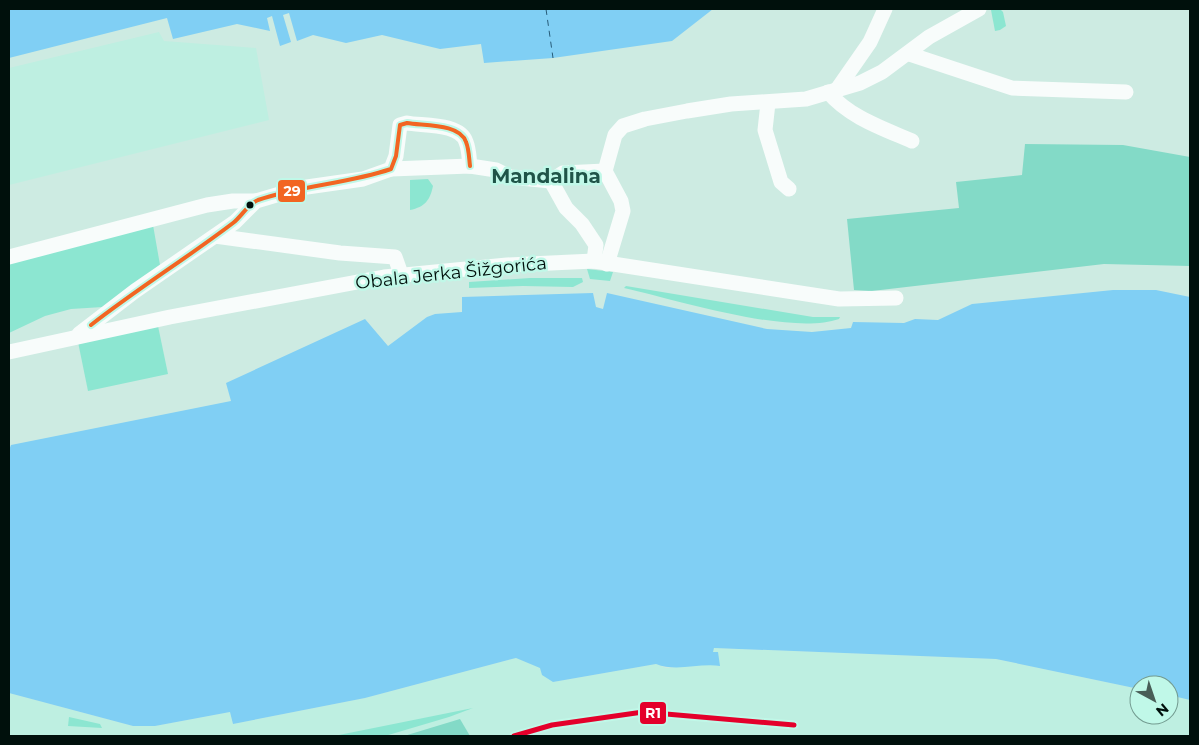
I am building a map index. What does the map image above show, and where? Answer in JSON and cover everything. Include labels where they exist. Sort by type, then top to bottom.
[{"type":"street","points":[[833,90],[870,42],[885,9]]},
{"type":"street","points":[[601,263],[622,211],[621,201],[605,171],[615,135],[623,126],[645,119],[731,104],[806,99],[860,83],[909,54],[929,37],[971,11]]},
{"type":"street","points":[[909,54],[1012,88],[1126,92]]},
{"type":"street","points":[[833,90],[838,104],[872,124],[912,142]]},
{"type":"street","points":[[768,103],[765,130],[781,182],[789,189]]},
{"type":"street","points":[[391,169],[396,156],[400,125],[407,123],[452,129],[460,132],[466,140],[470,166]]},
{"type":"street","points":[[9,257],[207,205],[233,201],[256,201],[300,188],[363,179],[391,169],[470,166],[496,170],[510,177],[551,181],[563,173],[605,171]]},
{"type":"street","points":[[551,181],[566,208],[582,224],[596,245],[601,263]]},
{"type":"street","points":[[76,336],[135,291],[235,222],[256,201]]},
{"type":"street","points":[[214,236],[340,253],[395,257],[401,274]]},
{"type":"street","name":"Obala Jerka Šižgorića","points":[[9,352],[76,336],[401,274],[506,265],[601,263],[839,299],[896,298]]},
{"type":"shaded area","points":[[159,32],[164,41],[256,48],[269,120],[9,185],[9,68]]},
{"type":"shaded area","points":[[1025,144],[1123,145],[1190,157],[1190,266],[1104,264],[872,291],[854,290],[847,219],[959,208],[956,182],[1022,175]]},
{"type":"shaded area","points":[[714,648],[996,659],[1129,687],[1129,725],[1179,725],[1179,697],[1190,700],[1190,736],[9,736],[9,693],[133,726],[155,726],[230,712],[233,724],[365,698],[516,658],[541,668],[553,682],[656,664],[666,668],[709,664],[719,666],[713,652]]},
{"type":"shaded area","points":[[460,719],[470,736],[404,736]]},
{"type":"green space","points":[[1000,9],[1003,12],[1006,26],[995,31],[991,10]]},
{"type":"green space","points":[[428,179],[433,186],[428,199],[420,207],[410,210],[410,180]]},
{"type":"green space","points":[[153,225],[160,265],[103,307],[71,309],[45,316],[9,333],[9,261]]},
{"type":"green space","points":[[587,269],[613,272],[610,281],[590,279]]},
{"type":"green space","points":[[530,278],[582,278],[583,282],[573,287],[469,288],[469,282]]},
{"type":"green space","points":[[626,286],[813,317],[840,317],[839,319],[818,323],[763,320],[702,308],[624,288]]},
{"type":"green space","points":[[158,326],[168,374],[88,391],[78,342]]},
{"type":"green space","points":[[473,708],[385,736],[334,736]]},
{"type":"green space","points":[[69,717],[100,724],[102,728],[68,726]]},
{"type":"water","points":[[9,9],[713,9],[672,41],[553,58],[484,63],[481,44],[440,49],[382,35],[346,43],[313,35],[297,41],[289,13],[283,15],[291,42],[280,46],[272,16],[267,18],[270,31],[237,24],[173,39],[167,18],[9,58]]},
{"type":"water","points":[[1113,290],[1156,290],[1190,297],[1190,700],[1179,697],[1179,675],[1129,675],[1129,687],[996,659],[714,648],[713,652],[718,652],[720,666],[671,667],[656,664],[553,682],[542,675],[540,668],[516,658],[365,698],[233,724],[230,712],[155,726],[133,726],[9,693],[9,450],[11,445],[231,401],[226,383],[365,319],[388,346],[427,317],[435,314],[462,312],[462,297],[593,293],[596,307],[603,309],[607,293],[767,329],[812,332],[851,328],[853,322],[904,323],[915,319],[938,320],[972,304]]},
{"type":"ferry route","points":[[546,9],[553,58]]},
{"type":"transit line","name":"29","points":[[91,325],[233,223],[251,204],[258,200],[391,169],[396,156],[400,125],[407,123],[431,125],[457,131],[466,142],[470,166]]},
{"type":"transit line","name":"R1","points":[[514,736],[552,725],[643,712],[794,725]]},
{"type":"district","name":"Mandalina","points":[[546,176]]}]
